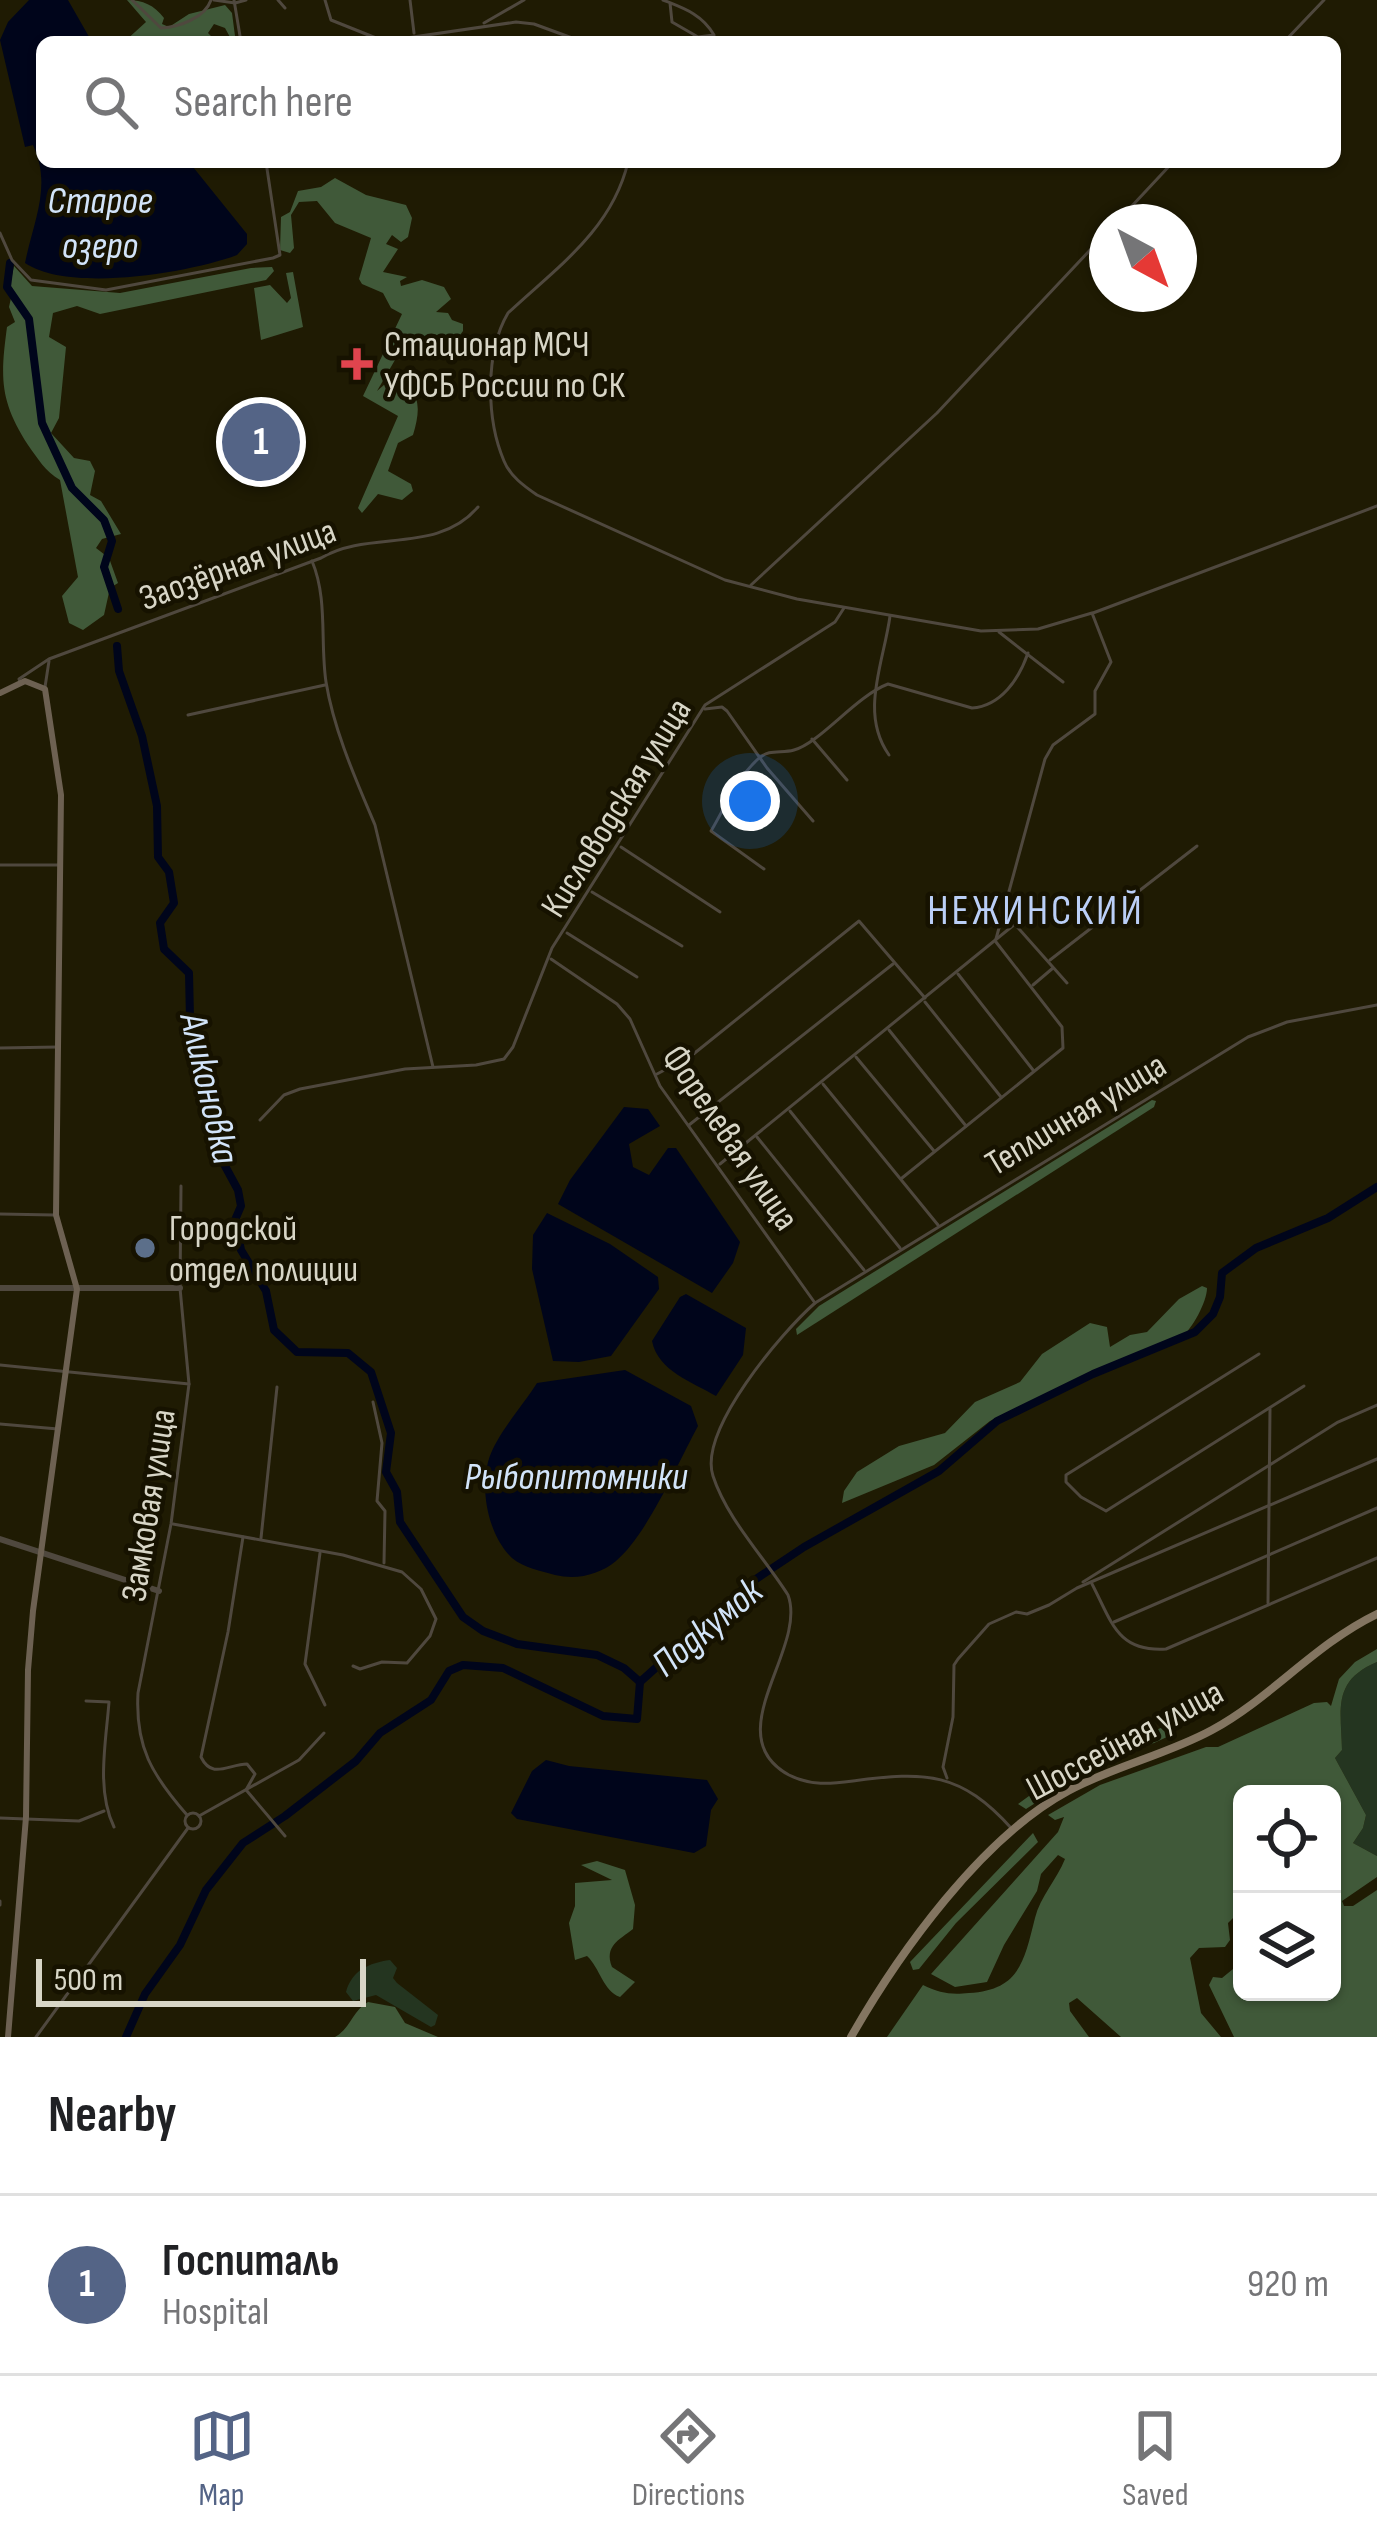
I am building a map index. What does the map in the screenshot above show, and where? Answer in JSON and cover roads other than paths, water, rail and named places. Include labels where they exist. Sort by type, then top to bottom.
[{"type":"main road","points":[[0,693],[20,682],[37,682],[45,689],[59,770],[56,1215],[77,1288],[28,1670],[26,1817],[10,2035]]},
{"type":"main road","name":"Шоссейная улица","points":[[851,2037],[896,1960],[1013,1830],[1080,1784],[1211,1730],[1326,1643],[1377,1614]]},
{"type":"street","points":[[132,0],[161,28],[176,27],[200,14],[212,0],[246,0]]},
{"type":"street","points":[[278,0],[285,8]]},
{"type":"street","points":[[325,0],[331,20],[368,36]]},
{"type":"street","points":[[410,0],[414,35]]},
{"type":"street","points":[[477,27],[524,0]]},
{"type":"street","points":[[663,0],[679,3],[696,15],[715,35],[706,36]]},
{"type":"street","points":[[1291,36],[1324,0]]},
{"type":"street","points":[[234,2],[240,36]]},
{"type":"street","points":[[670,4],[672,22],[696,36]]},
{"type":"street","points":[[408,36],[516,22],[567,36]]},
{"type":"street","points":[[447,32],[448,36]]},
{"type":"street","points":[[0,232],[12,260],[31,280],[106,290],[280,255],[267,168]]},
{"type":"street","points":[[626,168],[617,196],[595,230],[499,328],[490,364],[502,460],[537,495],[725,580],[778,595],[998,632],[1038,629],[1155,592],[1377,506]]},
{"type":"street","points":[[1134,204],[1166,168]]},
{"type":"street","points":[[751,586],[937,413],[1089,251]]},
{"type":"street","name":"Заозёрная улица","points":[[20,682],[49,659],[339,548],[446,532],[478,508]]},
{"type":"street","points":[[260,1120],[290,1091],[386,1072],[434,1069],[375,824],[359,794],[327,684],[320,582],[312,561]]},
{"type":"street","name":"Кисловодская улица","points":[[434,1069],[504,1059],[550,958],[703,710],[715,695],[836,622],[844,607]]},
{"type":"street","points":[[996,940],[1045,759],[1053,745],[1094,714],[1095,691],[1111,662],[1092,613]]},
{"type":"street","points":[[889,754],[876,733],[875,690],[890,614]]},
{"type":"street","points":[[998,632],[1063,682]]},
{"type":"street","points":[[764,868],[711,831],[739,781],[760,757],[775,750],[791,752],[875,690],[896,685],[982,707],[1018,678],[1028,653]]},
{"type":"street","points":[[45,689],[49,659]]},
{"type":"street","points":[[188,715],[327,684]]},
{"type":"street","points":[[703,710],[714,706],[727,711],[813,821]]},
{"type":"street","points":[[811,738],[847,781]]},
{"type":"street","points":[[620,846],[720,912]]},
{"type":"street","points":[[1049,960],[1197,846]]},
{"type":"street","points":[[0,865],[61,866]]},
{"type":"street","points":[[591,891],[682,946]]},
{"type":"street","points":[[1004,911],[1067,983]]},
{"type":"street","points":[[656,1075],[691,1057],[859,921],[1002,1099]]},
{"type":"street","points":[[719,1166],[1015,924]]},
{"type":"street","points":[[565,932],[637,976]]},
{"type":"street","points":[[902,1178],[1063,1048],[1062,1027],[996,940]]},
{"type":"street","name":"Форелевая улица","points":[[550,958],[617,1004],[630,1019],[656,1075],[688,1125],[815,1303]]},
{"type":"street","points":[[688,1125],[895,963]]},
{"type":"street","points":[[1032,985],[1055,967]]},
{"type":"street","points":[[957,972],[1034,1071]]},
{"type":"street","name":"Тепличная улица","points":[[947,1779],[911,1775],[816,1784],[793,1777],[764,1746],[760,1724],[764,1699],[793,1614],[779,1581],[718,1489],[710,1465],[711,1452],[762,1360],[815,1303],[1248,1036],[1287,1022],[1377,1006]]},
{"type":"street","points":[[888,1029],[966,1126]]},
{"type":"street","points":[[0,1048],[59,1047]]},
{"type":"street","points":[[855,1056],[934,1152]]},
{"type":"street","points":[[822,1083],[938,1226]]},
{"type":"street","points":[[788,1109],[901,1249]]},
{"type":"street","points":[[756,1136],[865,1271]]},
{"type":"street","name":"Замковая улица","points":[[181,1186],[180,1288],[189,1384],[172,1524],[138,1693],[138,1732],[154,1774],[187,1815]]},
{"type":"street","points":[[0,1214],[56,1215]]},
{"type":"street","points":[[0,1288],[180,1288]]},
{"type":"street","points":[[1259,1354],[1064,1478],[1081,1497],[1106,1511],[1304,1386]]},
{"type":"street","points":[[0,1365],[189,1384]]},
{"type":"street","points":[[260,1539],[277,1387]]},
{"type":"street","points":[[373,1402],[381,1431],[377,1501],[385,1511],[384,1565]]},
{"type":"street","points":[[1013,1830],[982,1798],[947,1779],[943,1767],[953,1718],[954,1665],[976,1634],[1016,1612],[1027,1614],[1049,1605],[1338,1422],[1377,1405]]},
{"type":"street","points":[[1268,1605],[1269,1408]]},
{"type":"street","points":[[0,1424],[59,1429]]},
{"type":"street","points":[[1077,1588],[1377,1460]]},
{"type":"street","points":[[1112,1622],[1377,1508]]},
{"type":"street","points":[[172,1524],[321,1551],[402,1572],[421,1589],[436,1619],[435,1627],[406,1663],[388,1661],[360,1670],[352,1666]]},
{"type":"street","points":[[243,1535],[201,1757],[219,1771],[248,1764],[255,1774],[246,1790]]},
{"type":"street","points":[[0,1539],[159,1592]]},
{"type":"street","points":[[321,1551],[305,1664],[325,1706]]},
{"type":"street","points":[[1091,1582],[1112,1622],[1134,1647],[1166,1648],[1377,1558]]},
{"type":"street","points":[[86,1701],[109,1702],[106,1810],[114,1827]]},
{"type":"street","points":[[200,1816],[299,1760],[324,1733]]},
{"type":"street","points":[[246,1790],[285,1836]]},
{"type":"street","points":[[0,1818],[79,1821],[106,1810]]},
{"type":"street","points":[[188,1828],[187,1815],[200,1816]]},
{"type":"street","points":[[36,2037],[188,1828],[199,1826],[200,1816]]},
{"type":"water","name":"Старое озеро","points":[[29,0],[68,0],[89,36],[36,36],[36,154],[33,145],[25,147],[0,40],[8,22]]},
{"type":"water","name":"Старое озеро","points":[[40,168],[194,168],[247,234],[247,244],[237,255],[160,273],[99,278],[45,272],[25,263],[40,203]]},
{"type":"water","points":[[624,1107],[648,1109],[660,1126],[629,1144],[633,1167],[649,1175],[668,1148],[676,1148],[740,1242],[733,1263],[712,1293],[558,1204]]},
{"type":"water","points":[[547,1213],[610,1244],[658,1277],[659,1289],[611,1356],[553,1361],[532,1269],[533,1235]]},
{"type":"water","points":[[686,1294],[746,1328],[743,1355],[716,1396],[669,1368],[652,1341]]},
{"type":"water","name":"Рыбопитомники","points":[[625,1370],[691,1406],[698,1426],[661,1498],[628,1549],[602,1570],[563,1576],[522,1564],[504,1549],[488,1513],[486,1474],[496,1442],[537,1383]]},
{"type":"water","points":[[546,1760],[707,1780],[718,1799],[711,1810],[706,1846],[694,1853],[517,1819],[511,1813],[532,1771]]},
{"type":"waterway","name":"Аликоновка","points":[[10,263],[7,287],[29,319],[42,423],[72,488],[104,520],[112,541],[104,567],[118,609]]},
{"type":"waterway","name":"Аликоновка","points":[[117,646],[119,671],[142,736],[157,806],[158,857],[169,872],[174,903],[160,923],[164,949],[189,973],[190,1018],[206,1092],[219,1124],[218,1153],[238,1190],[241,1206],[235,1220],[241,1250],[266,1291],[274,1330],[297,1352],[348,1353],[371,1372],[391,1433],[386,1472],[397,1492],[400,1522],[463,1617],[517,1644],[597,1655],[640,1682]]},
{"type":"waterway","name":"Подкумок","points":[[126,2037],[145,1994],[180,1945],[206,1890],[243,1843],[356,1761],[380,1733],[431,1700],[449,1671],[463,1665],[503,1668],[603,1716],[637,1719],[640,1682],[750,1583],[939,1471],[997,1421],[1195,1332],[1213,1314],[1222,1273],[1256,1248],[1328,1218],[1377,1187]]},
{"type":"place","name":"Стационар МСЧ УФСБ России по СК","points":[[357,364]]},
{"type":"place","name":"Госпиталь","points":[[261,442]]},
{"type":"place","name":"Городской отдел полиции","points":[[145,1248]]},
{"type":"district","name":"НЕЖИНСКИЙ","points":[[1036,909]]}]
